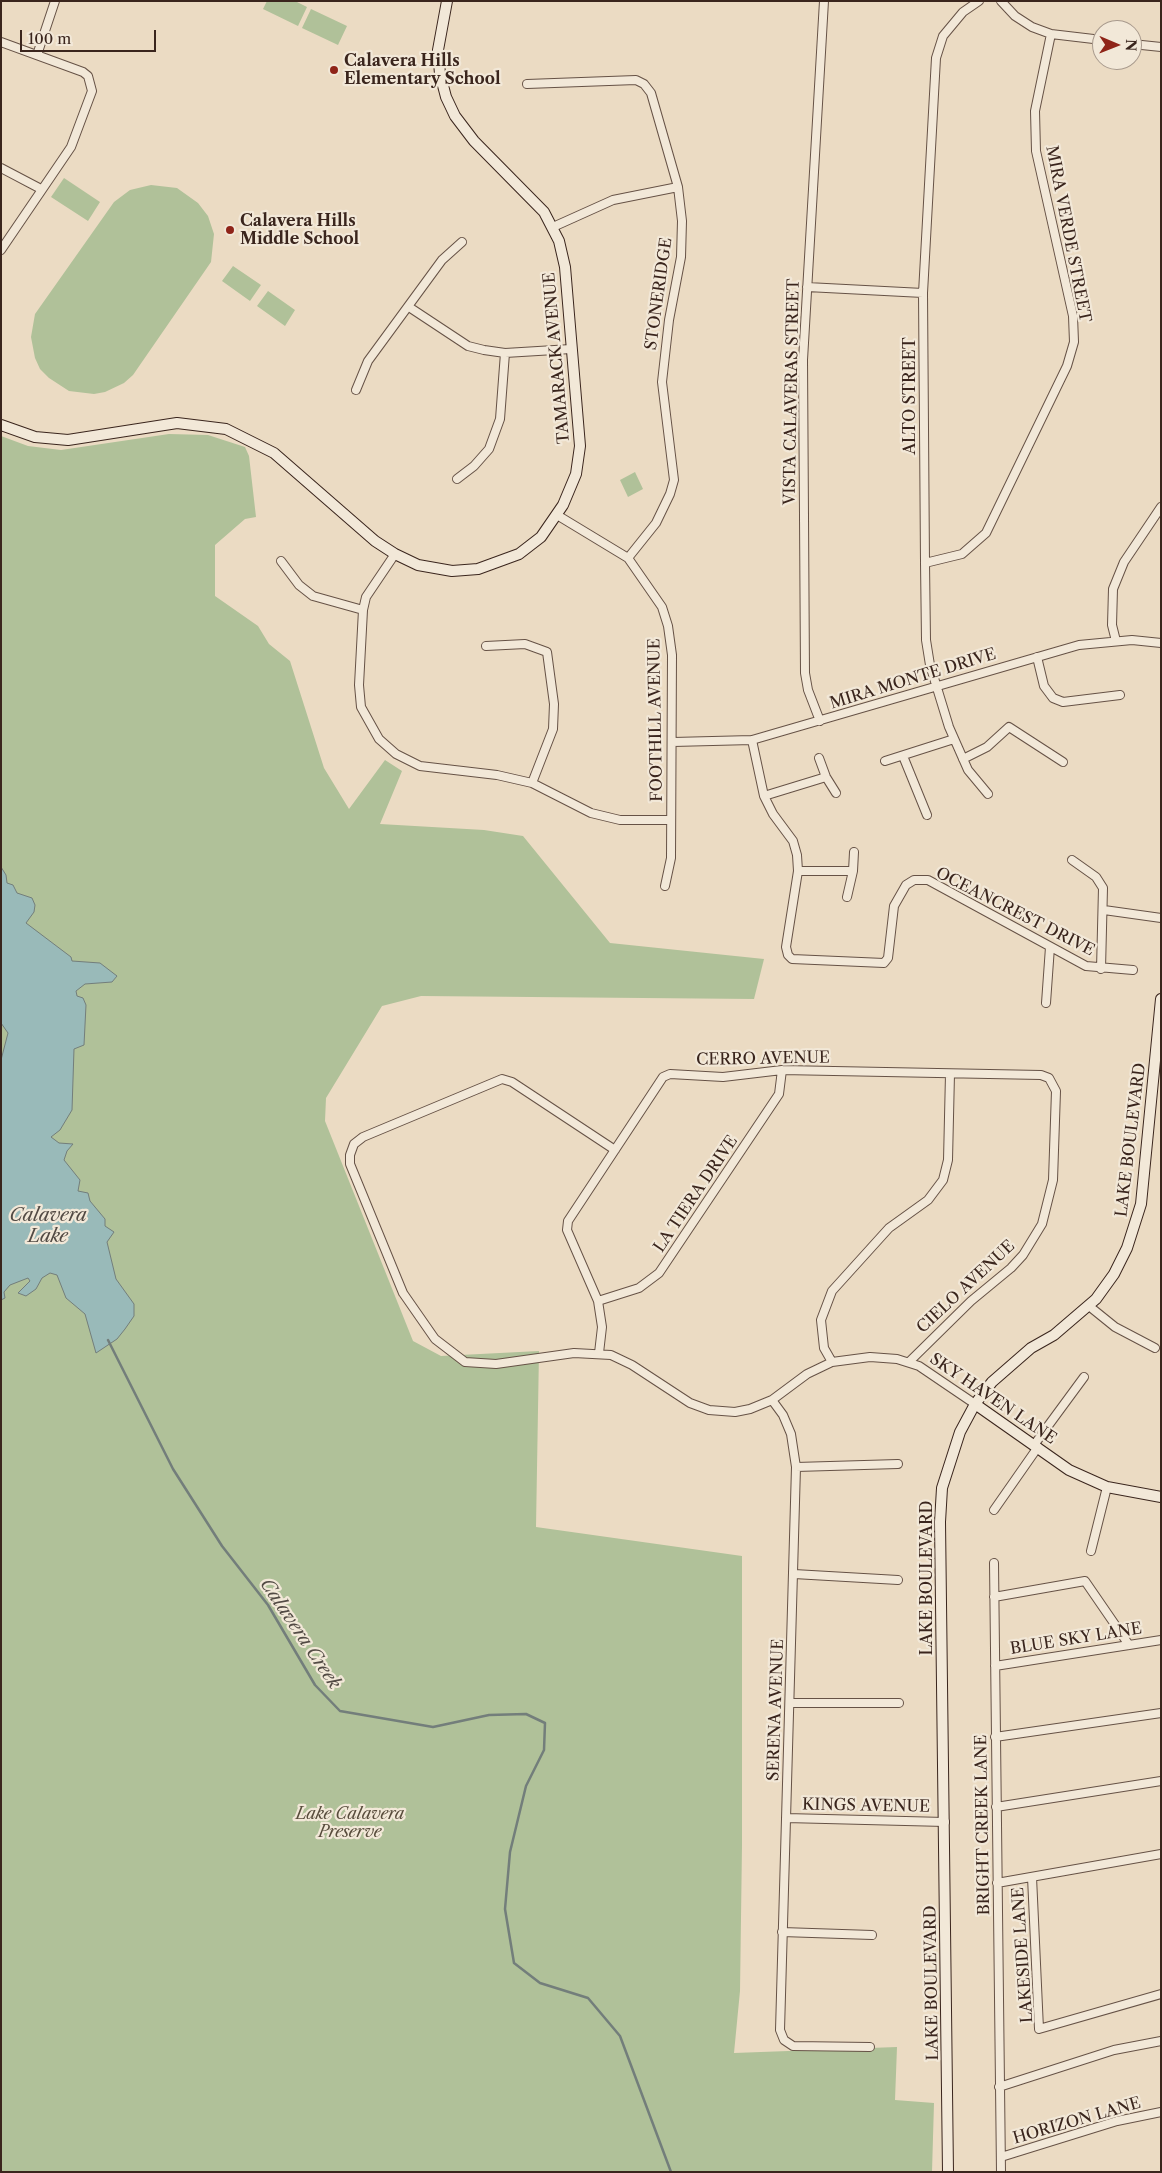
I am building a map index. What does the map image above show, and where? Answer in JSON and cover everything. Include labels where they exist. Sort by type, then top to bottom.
[{"type":"street","points":[[36,55],[55,1]]},
{"type":"street","name":"TAMARACK AVENUE","points":[[1,425],[34,438],[68,440],[177,423],[226,429],[274,453],[375,541],[394,554],[418,565],[452,571],[478,569],[519,554],[541,537],[557,516],[576,474],[580,446],[565,267],[553,227],[544,212],[474,140],[455,116],[442,81],[439,58],[447,1]]},
{"type":"street","name":"VISTA CALAVERAS STREET","points":[[820,721],[808,690],[805,673],[803,360],[824,1]]},
{"type":"street","name":"ALTO STREET","points":[[979,1],[963,12],[943,36],[936,58],[923,293],[925,562],[926,640],[937,686],[954,739],[968,770],[988,794]]},
{"type":"street","points":[[1001,1],[1015,16],[1032,27],[1051,34],[1092,39]]},
{"type":"street","name":"MIRA VERDE STREET","points":[[925,562],[962,554],[986,534],[1068,366],[1074,342],[1073,316],[1036,151],[1035,111],[1051,34]]},
{"type":"street","points":[[1,42],[83,72],[88,76],[92,91],[71,147],[40,189],[1,250]]},
{"type":"street","points":[[1142,45],[1161,47]]},
{"type":"street","name":"STONERIDGE","points":[[527,84],[636,80],[644,84],[651,94],[678,186],[682,221],[680,257],[669,320],[662,382],[674,480],[670,494],[656,523],[628,558]]},
{"type":"street","points":[[1,168],[40,189]]},
{"type":"street","points":[[553,227],[613,200],[678,186]]},
{"type":"street","points":[[356,390],[368,362],[442,260],[462,242]]},
{"type":"street","points":[[807,287],[923,293]]},
{"type":"street","points":[[409,307],[468,346],[505,353],[571,349]]},
{"type":"street","points":[[457,479],[474,466],[489,449],[500,420],[505,353]]},
{"type":"street","points":[[1116,642],[1112,625],[1113,589],[1124,562],[1161,507]]},
{"type":"street","name":"FOOTHILL AVENUE","points":[[557,516],[628,558],[662,607],[668,626],[672,655],[673,742],[671,858],[665,886]]},
{"type":"street","points":[[394,554],[366,597],[363,610],[359,685],[361,707],[379,739],[396,754],[420,766],[497,775],[532,783],[591,812],[620,820],[671,820]]},
{"type":"street","points":[[281,561],[299,585],[313,596],[363,610]]},
{"type":"street","name":"MIRA MONTE DRIVE","points":[[673,742],[752,740],[1079,645],[1132,640],[1161,643]]},
{"type":"street","points":[[486,646],[525,644],[547,652],[554,704],[552,729],[532,783]]},
{"type":"street","points":[[1037,657],[1044,686],[1053,698],[1063,702],[1120,695]]},
{"type":"street","points":[[963,759],[987,747],[1009,727],[1063,762]]},
{"type":"street","points":[[885,760],[954,739]]},
{"type":"street","points":[[752,740],[764,796],[773,814],[793,841],[797,855],[798,871],[853,871]]},
{"type":"street","points":[[903,756],[927,816]]},
{"type":"street","points":[[819,758],[826,777],[836,792]]},
{"type":"street","points":[[764,796],[826,777]]},
{"type":"street","points":[[847,897],[853,871],[854,852]]},
{"type":"street","points":[[1072,860],[1096,877],[1103,888],[1104,910],[1101,969]]},
{"type":"street","name":"OCEANCREST DRIVE","points":[[798,871],[786,947],[788,954],[792,958],[836,962],[884,963],[887,960],[894,906],[906,885],[914,880],[928,880],[1086,966],[1101,969],[1133,970]]},
{"type":"street","points":[[1104,910],[1161,918]]},
{"type":"street","points":[[1046,1003],[1050,948]]},
{"type":"street","name":"LAKE BOULEVARD","points":[[948,2172],[941,1502],[950,1458],[960,1432],[975,1404],[992,1382],[1031,1348],[1054,1335],[1089,1306],[1114,1274],[1127,1248],[1136,1223],[1145,1177],[1159,1056],[1161,999]]},
{"type":"street","name":"CERRO AVENUE","points":[[599,1353],[602,1327],[598,1301],[567,1230],[568,1221],[663,1077],[670,1074],[723,1076],[782,1070],[1041,1075],[1049,1078],[1053,1083]]},
{"type":"street","name":"LA TIERA DRIVE","points":[[598,1301],[640,1288],[659,1273],[779,1094],[782,1070]]},
{"type":"street","points":[[832,1362],[824,1348],[822,1320],[832,1291],[889,1228],[928,1200],[943,1180],[948,1160],[950,1074]]},
{"type":"street","name":"SKY HAVEN LANE","points":[[615,1150],[512,1082],[502,1078],[363,1137],[354,1144],[350,1155],[350,1164],[402,1293],[435,1339],[465,1362],[496,1364],[574,1353],[611,1355],[632,1365],[690,1402],[709,1410],[735,1412],[750,1409],[772,1400],[807,1374],[832,1362],[870,1357],[909,1362],[919,1366],[1070,1470],[1107,1487],[1161,1497]]},
{"type":"street","name":"CIELO AVENUE","points":[[909,1362],[964,1307],[1011,1268],[1023,1255],[1042,1224],[1053,1180],[1056,1091],[1053,1083]]},
{"type":"street","points":[[1089,1306],[1115,1327],[1155,1348]]},
{"type":"street","points":[[994,1510],[1084,1377]]},
{"type":"street","name":"SERENA AVENUE","points":[[772,1400],[783,1415],[791,1434],[796,1467],[791,1703],[784,1835],[780,2025],[784,2040],[793,2046],[870,2047]]},
{"type":"street","points":[[796,1467],[898,1464]]},
{"type":"street","points":[[1091,1551],[1107,1487]]},
{"type":"street","name":"BRIGHT CREEK LANE","points":[[994,1563],[1001,2172]]},
{"type":"street","points":[[794,1574],[898,1580]]},
{"type":"street","points":[[994,1597],[1085,1581],[1129,1645]]},
{"type":"street","name":"BLUE SKY LANE","points":[[995,1666],[1161,1640]]},
{"type":"street","points":[[791,1703],[899,1703]]},
{"type":"street","points":[[995,1737],[1161,1713]]},
{"type":"street","points":[[996,1807],[1161,1781]]},
{"type":"street","name":"KINGS AVENUE","points":[[786,1818],[945,1822]]},
{"type":"street","points":[[997,1883],[1161,1854]]},
{"type":"street","name":"LAKESIDE LANE","points":[[1032,1877],[1040,2029],[1161,1994]]},
{"type":"street","points":[[782,1932],[872,1935]]},
{"type":"street","points":[[1000,2087],[1114,2050],[1161,2040]]},
{"type":"street","name":"HORIZON LANE","points":[[1000,2157],[1118,2121],[1161,2112]]},
{"type":"green space","points":[[267,1],[295,1],[307,7],[298,26],[263,9]]},
{"type":"green space","points":[[311,9],[347,26],[338,45],[302,28]]},
{"type":"green space","points":[[64,178],[100,202],[88,221],[51,197]]},
{"type":"green space","points":[[151,185],[177,188],[198,203],[208,216],[214,234],[211,262],[133,375],[124,383],[105,392],[94,394],[69,391],[49,378],[40,369],[35,358],[31,337],[35,314],[114,202],[130,190]]},
{"type":"green space","points":[[233,266],[261,285],[250,301],[222,281]]},
{"type":"green space","points":[[268,291],[295,310],[285,326],[257,306]]},
{"type":"green space","name":"Lake Calavera Preserve","points":[[169,434],[208,435],[245,447],[249,456],[256,517],[245,519],[215,545],[215,596],[258,626],[269,644],[290,661],[324,768],[349,809],[385,760],[402,771],[380,824],[484,830],[523,836],[610,943],[764,959],[754,999],[421,996],[382,1006],[326,1098],[325,1121],[413,1341],[441,1356],[539,1351],[536,1527],[742,1556],[740,1991],[734,2053],[897,2047],[895,2100],[934,2103],[932,2172],[1,2172],[1,436],[28,446],[61,450]]},
{"type":"green space","points":[[635,472],[643,489],[628,497],[620,480]]},
{"type":"water","name":"Calavera Lake","points":[[1,867],[6,875],[7,883],[13,885],[17,893],[32,898],[35,905],[34,912],[26,923],[71,957],[72,961],[100,963],[117,976],[112,982],[85,984],[76,991],[77,996],[83,998],[86,1005],[84,1045],[74,1049],[72,1110],[60,1130],[51,1137],[59,1143],[73,1144],[67,1151],[64,1160],[80,1180],[78,1191],[88,1193],[90,1201],[105,1219],[105,1226],[114,1232],[107,1242],[116,1279],[134,1304],[134,1316],[125,1329],[117,1339],[96,1353],[85,1314],[66,1298],[57,1275],[50,1273],[42,1278],[36,1289],[26,1296],[18,1293],[30,1281],[28,1278],[10,1285],[4,1292],[5,1298],[1,1300],[1,1060],[8,1033],[1,1023]]},
{"type":"waterway","name":"Calavera Creek","points":[[108,1340],[173,1469],[222,1546],[268,1605],[315,1685],[340,1711],[433,1727],[489,1715],[526,1714],[545,1723],[544,1750],[526,1786],[510,1852],[505,1909],[514,1963],[540,1983],[588,1998],[620,2036],[671,2172]]},
{"type":"place","name":"Calavera Hills Elementary School","points":[[334,70]]},
{"type":"place","name":"Calavera Hills Middle School","points":[[230,230]]}]
